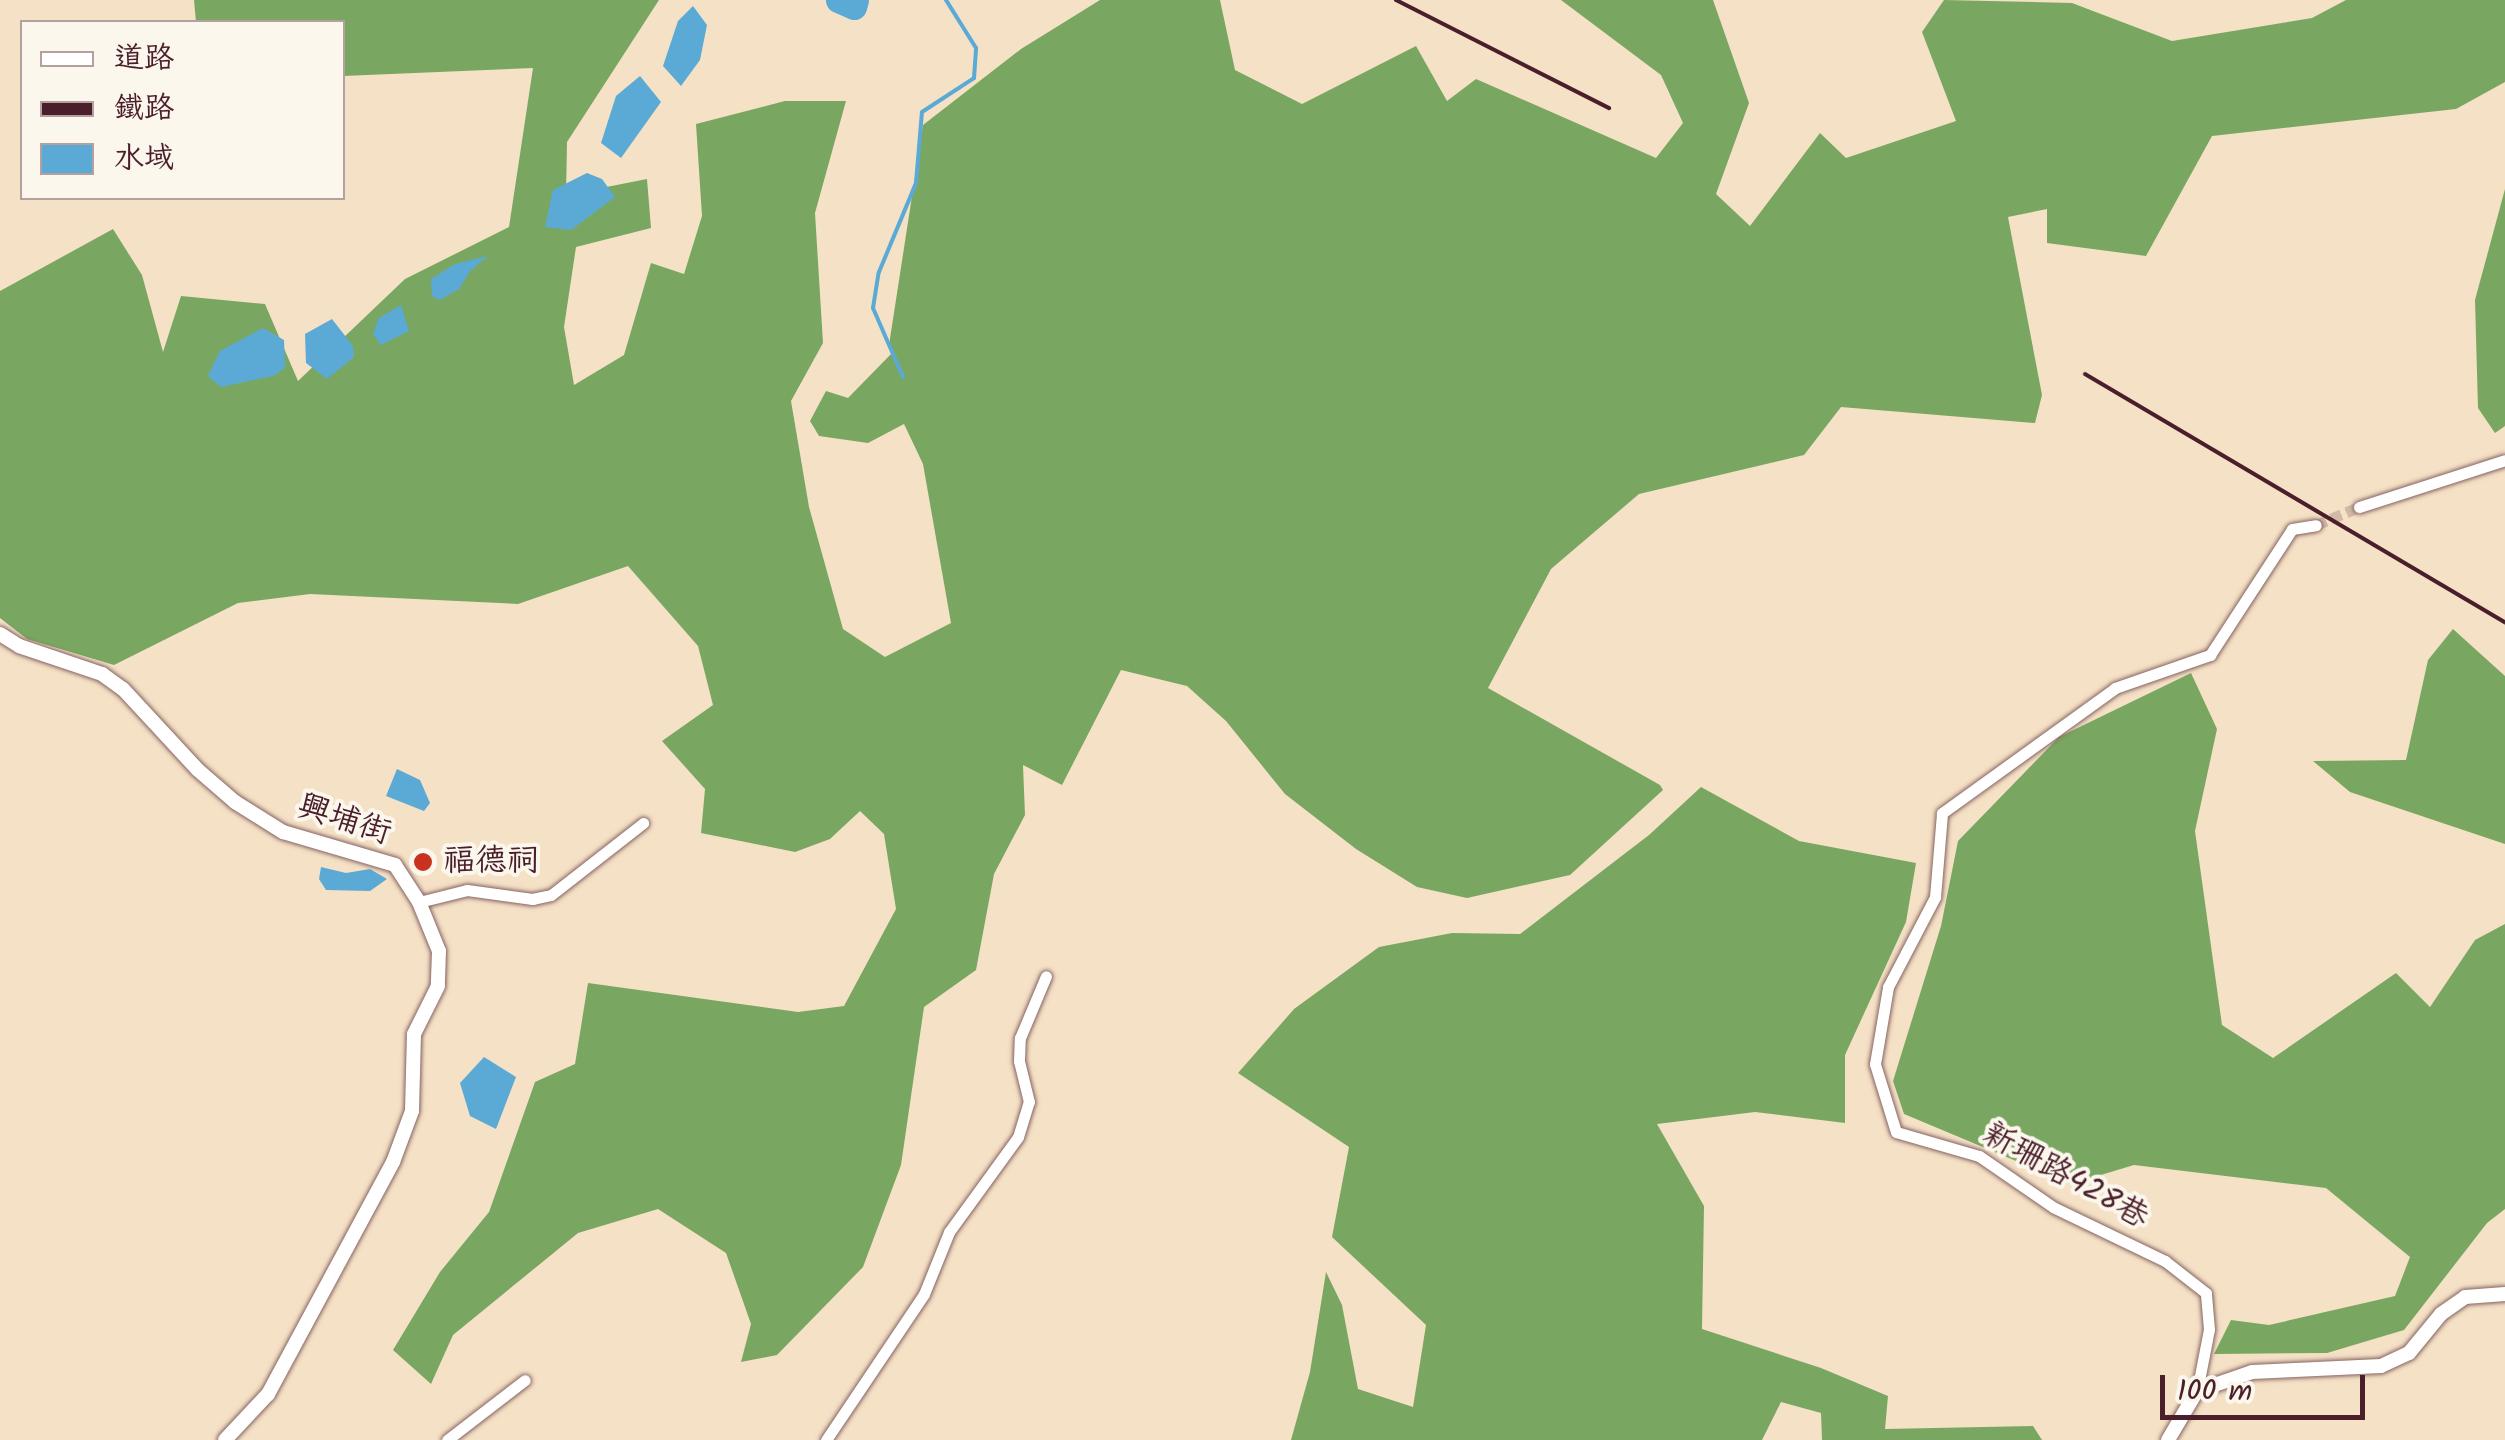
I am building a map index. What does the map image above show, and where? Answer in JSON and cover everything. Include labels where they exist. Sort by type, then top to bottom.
[{"type":"street","points":[[2359,508],[2505,460]]},
{"type":"street","name":"新珊路428巷","points":[[2198,1391],[2210,1329],[2206,1292],[2165,1261],[2053,1207],[1979,1156],[1896,1132],[1875,1064],[1888,987],[1935,896],[1942,814],[2115,688],[2210,655],[2292,530],[2316,525]]},
{"type":"street","name":"興埔街","points":[[0,634],[19,646],[102,674],[235,802],[284,832],[395,865],[419,902],[441,965],[438,986],[414,1034],[412,1111],[404,1136],[268,1394],[226,1440]]},
{"type":"street","points":[[419,902],[467,890],[532,898],[551,895],[643,823]]},
{"type":"street","points":[[826,1440],[924,1294],[949,1232],[1018,1137],[1029,1102],[1019,1061],[1020,1038],[1046,976]]},
{"type":"street","points":[[2168,1440],[2198,1391],[2252,1372],[2381,1366],[2409,1353],[2441,1314],[2465,1297],[2505,1294]]},
{"type":"street","points":[[447,1440],[526,1380]]},
{"type":"green space","points":[[194,0],[659,0],[567,142],[566,195],[647,179],[651,228],[576,247],[564,327],[574,385],[624,355],[651,263],[684,274],[702,216],[696,124],[785,101],[846,101],[815,213],[823,343],[791,401],[809,507],[843,629],[885,657],[951,623],[923,464],[904,424],[868,443],[819,436],[810,421],[826,391],[848,398],[892,353],[889,345],[923,125],[1021,49],[1100,0],[1220,0],[1235,70],[1302,104],[1416,46],[1447,101],[1476,79],[1656,158],[1683,123],[1661,75],[1561,0],[1713,0],[1749,103],[1716,194],[1750,226],[1820,133],[1846,158],[1956,121],[1922,32],[1944,0],[2072,3],[2172,41],[2312,18],[2346,0],[2505,0],[2505,82],[2456,109],[2212,136],[2146,256],[2047,243],[2047,209],[2008,217],[2042,395],[2035,423],[1841,407],[1804,455],[1639,494],[1551,569],[1488,688],[1663,790],[1570,875],[1467,898],[1417,887],[1356,849],[1285,794],[1226,721],[1187,686],[1121,670],[1062,785],[1023,765],[1025,815],[994,874],[976,970],[924,1007],[901,1165],[863,1267],[777,1355],[741,1362],[751,1324],[726,1253],[658,1209],[578,1233],[453,1335],[431,1384],[393,1350],[440,1272],[489,1212],[535,1082],[575,1064],[588,983],[798,1012],[844,1006],[896,909],[884,834],[860,811],[830,839],[795,852],[701,833],[705,789],[662,741],[713,705],[698,646],[628,566],[518,604],[310,594],[238,603],[114,665],[27,639],[0,618],[0,291],[113,229],[142,275],[163,352],[181,296],[265,304],[298,381],[405,279],[509,227],[533,68],[345,76],[345,20],[196,20]]},
{"type":"green space","points":[[2505,189],[2505,426],[2495,433],[2478,408],[2475,300]]},
{"type":"green space","points":[[2453,629],[2505,676],[2505,844],[2350,792],[2313,761],[2406,760],[2428,660]]},
{"type":"green space","points":[[2191,673],[2217,729],[2195,831],[2222,1025],[2273,1058],[2396,973],[2430,1007],[2475,940],[2505,924],[2505,1209],[2487,1223],[2404,1330],[2327,1353],[2214,1354],[2231,1320],[2269,1325],[2395,1296],[2410,1257],[2326,1188],[2134,1165],[2071,1184],[1904,1114],[1893,1081],[1941,926],[1958,841],[2059,737]]},
{"type":"green space","points":[[1701,787],[1799,841],[1916,863],[1906,922],[1845,1055],[1845,1123],[1755,1112],[1657,1124],[1704,1206],[1702,1329],[1821,1368],[1888,1396],[1885,1429],[2033,1426],[2042,1440],[1822,1440],[1821,1413],[1781,1402],[1762,1440],[1291,1440],[1310,1372],[1326,1272],[1342,1305],[1358,1389],[1413,1407],[1426,1325],[1332,1237],[1349,1147],[1238,1073],[1294,1009],[1379,947],[1452,933],[1520,934],[1649,835]]},
{"type":"water","points":[[693,6],[707,25],[700,60],[681,86],[663,66],[678,21]]},
{"type":"water","points":[[640,76],[661,102],[621,158],[601,143],[616,96]]},
{"type":"water","points":[[587,173],[602,179],[615,197],[571,230],[545,227],[553,190]]},
{"type":"water","points":[[488,256],[470,271],[459,289],[440,300],[432,296],[431,279],[455,264]]},
{"type":"water","points":[[401,305],[409,331],[381,345],[373,334],[379,318]]},
{"type":"water","points":[[332,319],[353,346],[354,357],[327,379],[306,363],[305,334]]},
{"type":"water","points":[[263,328],[284,340],[285,368],[273,376],[221,387],[208,376],[220,351]]},
{"type":"water","points":[[397,769],[420,780],[430,803],[424,811],[386,796]]},
{"type":"water","points":[[321,867],[346,873],[370,869],[387,879],[370,891],[326,890],[319,879]]},
{"type":"water","points":[[484,1057],[516,1077],[496,1129],[470,1116],[460,1083]]},
{"type":"waterway","points":[[838,0],[854,7],[856,0]]},
{"type":"waterway","points":[[903,377],[873,308],[879,272],[916,183],[922,112],[974,78],[976,48],[946,0]]},
{"type":"tunnel","points":[[2316,525],[2359,507]]},
{"type":"railway","points":[[1396,0],[1609,108]]},
{"type":"railway","points":[[2085,374],[2505,622]]},
{"type":"place","name":"福德祠","points":[[423,862]]}]
